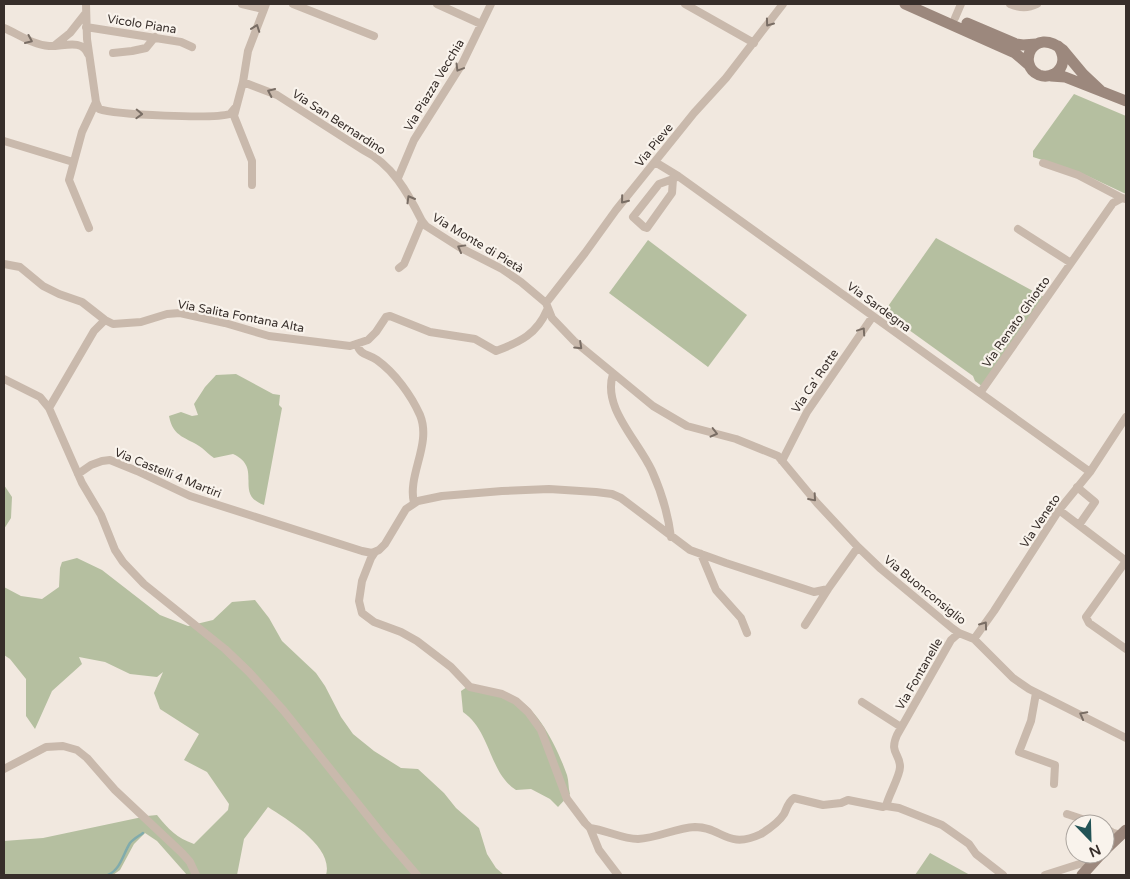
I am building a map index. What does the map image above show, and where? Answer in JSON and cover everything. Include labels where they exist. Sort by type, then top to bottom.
[{"type":"main road","points":[[905,4],[1015,53],[1036,73],[1043,76],[1065,77],[1126,101]]},
{"type":"main road","points":[[921,4],[1016,44],[1036,44],[1048,41],[1058,46],[1068,55],[1083,74],[1100,90]]},
{"type":"main road","points":[[1029,65],[1029,54],[1036,44]]},
{"type":"main road","points":[[1050,76],[1057,72],[1062,65],[1063,56],[1058,46]]},
{"type":"main road","points":[[1082,875],[1092,864]]},
{"type":"street","points":[[86,4],[85,14],[89,57],[97,107],[101,110],[126,113],[214,116],[230,114],[235,108]]},
{"type":"street","points":[[242,4],[265,6],[248,50],[244,82],[234,116],[252,161],[252,185]]},
{"type":"street","points":[[293,4],[374,36]]},
{"type":"street","points":[[437,4],[481,24]]},
{"type":"street","name":"Via Piazza Vecchia","points":[[398,178],[414,140],[462,64],[491,4]]},
{"type":"street","points":[[685,4],[754,42]]},
{"type":"street","name":"Via Pieve","points":[[546,306],[655,162],[783,4]]},
{"type":"street","points":[[955,18],[961,4]]},
{"type":"street","points":[[1010,4],[1022,8],[1032,7],[1036,4]]},
{"type":"street","points":[[56,45],[70,33],[85,14]]},
{"type":"street","name":"Vicolo Piana","points":[[86,26],[181,42],[192,47]]},
{"type":"street","points":[[4,28],[38,44],[50,46],[79,45],[84,47],[89,57]]},
{"type":"street","points":[[113,53],[132,52],[146,48],[155,37]]},
{"type":"street","name":"Via San Bernardino","points":[[244,82],[277,95],[375,156],[398,178],[422,221]]},
{"type":"street","points":[[89,228],[69,180],[86,121],[96,102]]},
{"type":"street","points":[[4,141],[73,162]]},
{"type":"street","name":"Via Sardegna","points":[[655,162],[1090,472]]},
{"type":"street","name":"Via Renato Ghiotto","points":[[1043,163],[1078,175],[1124,198]]},
{"type":"street","points":[[675,177],[672,193],[647,228],[644,227],[634,217],[658,184],[675,177]]},
{"type":"street","name":"Via Renato Ghiotto","points":[[980,393],[1113,203],[1124,198]]},
{"type":"street","points":[[400,268],[404,264],[422,221]]},
{"type":"street","name":"Via Monte di Pietà","points":[[422,221],[426,226],[460,247],[502,269],[521,282],[546,306],[552,318],[563,330],[613,374]]},
{"type":"street","points":[[1018,229],[1071,263]]},
{"type":"street","points":[[4,264],[20,267],[43,286],[82,302],[105,320],[94,331],[49,408]]},
{"type":"street","points":[[414,503],[412,486],[418,468],[424,428],[420,416],[391,372],[376,358],[362,354],[358,344],[368,340],[386,317],[390,316],[430,332],[475,340],[496,351],[526,338],[543,319],[546,306]]},
{"type":"street","name":"Via Salita Fontana Alta","points":[[105,320],[113,324],[142,322],[167,314],[180,313],[225,323],[269,336],[350,346],[358,344]]},
{"type":"street","name":"Via Ca' Rotte","points":[[782,461],[807,412],[872,316]]},
{"type":"street","points":[[613,374],[610,384],[614,407],[651,469],[666,508],[671,537]]},
{"type":"street","name":"Via Buonconsiglio","points":[[613,374],[653,406],[687,426],[736,439],[778,456],[858,547],[881,569],[959,633],[974,639],[1013,678],[1036,693],[1126,738]]},
{"type":"street","points":[[4,379],[40,398],[49,408],[78,474],[101,515],[115,550],[123,562],[148,588],[225,649],[249,672],[284,711],[417,875]]},
{"type":"street","name":"Via Veneto","points":[[974,639],[1059,510],[1090,472],[1126,417]]},
{"type":"street","name":"Via Castelli 4 Martiri","points":[[78,474],[90,465],[102,460],[110,460],[190,496],[362,551],[375,552]]},
{"type":"street","points":[[1077,488],[1096,502],[1080,525]]},
{"type":"street","points":[[618,875],[599,850],[590,828],[567,799],[538,724],[523,706],[502,694],[470,687],[451,667],[418,640],[379,625],[362,613],[359,601],[362,581],[370,558],[385,544],[406,509],[414,503],[442,496],[550,489],[608,493],[628,502],[690,550],[810,591],[817,592],[828,589]]},
{"type":"street","points":[[1059,510],[1126,561],[1086,617],[1087,622],[1126,650]]},
{"type":"street","points":[[805,625],[858,547]]},
{"type":"street","points":[[701,554],[716,590],[741,618],[748,633]]},
{"type":"street","name":"Via Fontanelle","points":[[886,806],[900,770],[894,746],[901,728],[951,640],[959,633]]},
{"type":"street","points":[[1036,693],[1031,721],[1019,752],[1055,765],[1054,784]]},
{"type":"street","name":"Via Fontanelle","points":[[862,702],[901,728]]},
{"type":"street","points":[[4,769],[46,747],[63,746],[77,750],[87,758],[116,790],[182,852],[190,862],[196,875]]},
{"type":"street","points":[[590,828],[629,838],[653,837],[680,829],[698,828],[712,831],[731,840],[756,836],[772,826],[782,817],[794,798],[817,804],[830,804],[848,800],[879,807],[899,808],[948,829],[970,844],[980,858],[1003,875]]},
{"type":"street","points":[[1045,875],[1084,864]]},
{"type":"green space","points":[[1074,94],[1126,116],[1126,194],[1079,172],[1033,157],[1033,151]]},
{"type":"green space","points":[[936,238],[1044,297],[983,387],[975,381],[973,376],[884,312]]},
{"type":"green space","points":[[648,240],[747,315],[708,367],[609,293]]},
{"type":"green space","points":[[236,374],[273,394],[280,395],[279,405],[282,408],[264,505],[255,500],[250,494],[247,466],[242,460],[233,454],[214,458],[202,448],[177,433],[169,416],[181,412],[192,416],[198,415],[194,404],[205,387],[216,375]]},
{"type":"green space","points":[[4,485],[12,497],[11,518],[4,529]]},
{"type":"green space","points":[[77,558],[102,570],[160,615],[188,626],[213,620],[232,602],[255,600],[269,618],[282,641],[316,673],[353,734],[374,751],[401,768],[418,769],[444,793],[456,808],[479,828],[487,854],[496,868],[504,875],[326,875],[327,865],[323,854],[308,835],[268,807],[244,839],[237,875],[187,875],[157,841],[145,833],[134,844],[120,870],[113,875],[4,875],[4,841],[43,838],[157,815],[173,832],[194,844],[228,810],[229,804],[207,772],[184,760],[199,734],[160,709],[154,693],[163,672],[157,677],[130,674],[105,662],[79,657],[82,664],[52,691],[35,729],[26,716],[26,679],[10,659],[4,655],[4,587],[21,596],[42,599],[59,587],[62,562]]},
{"type":"green space","points":[[470,685],[507,693],[518,699],[537,716],[552,740],[568,777],[570,794],[558,807],[550,799],[531,789],[516,790],[507,783],[500,773],[479,730],[463,712],[461,691]]},
{"type":"green space","points":[[930,853],[970,875],[915,875]]},
{"type":"waterway","points":[[108,875],[119,865],[130,843],[143,833]]}]
